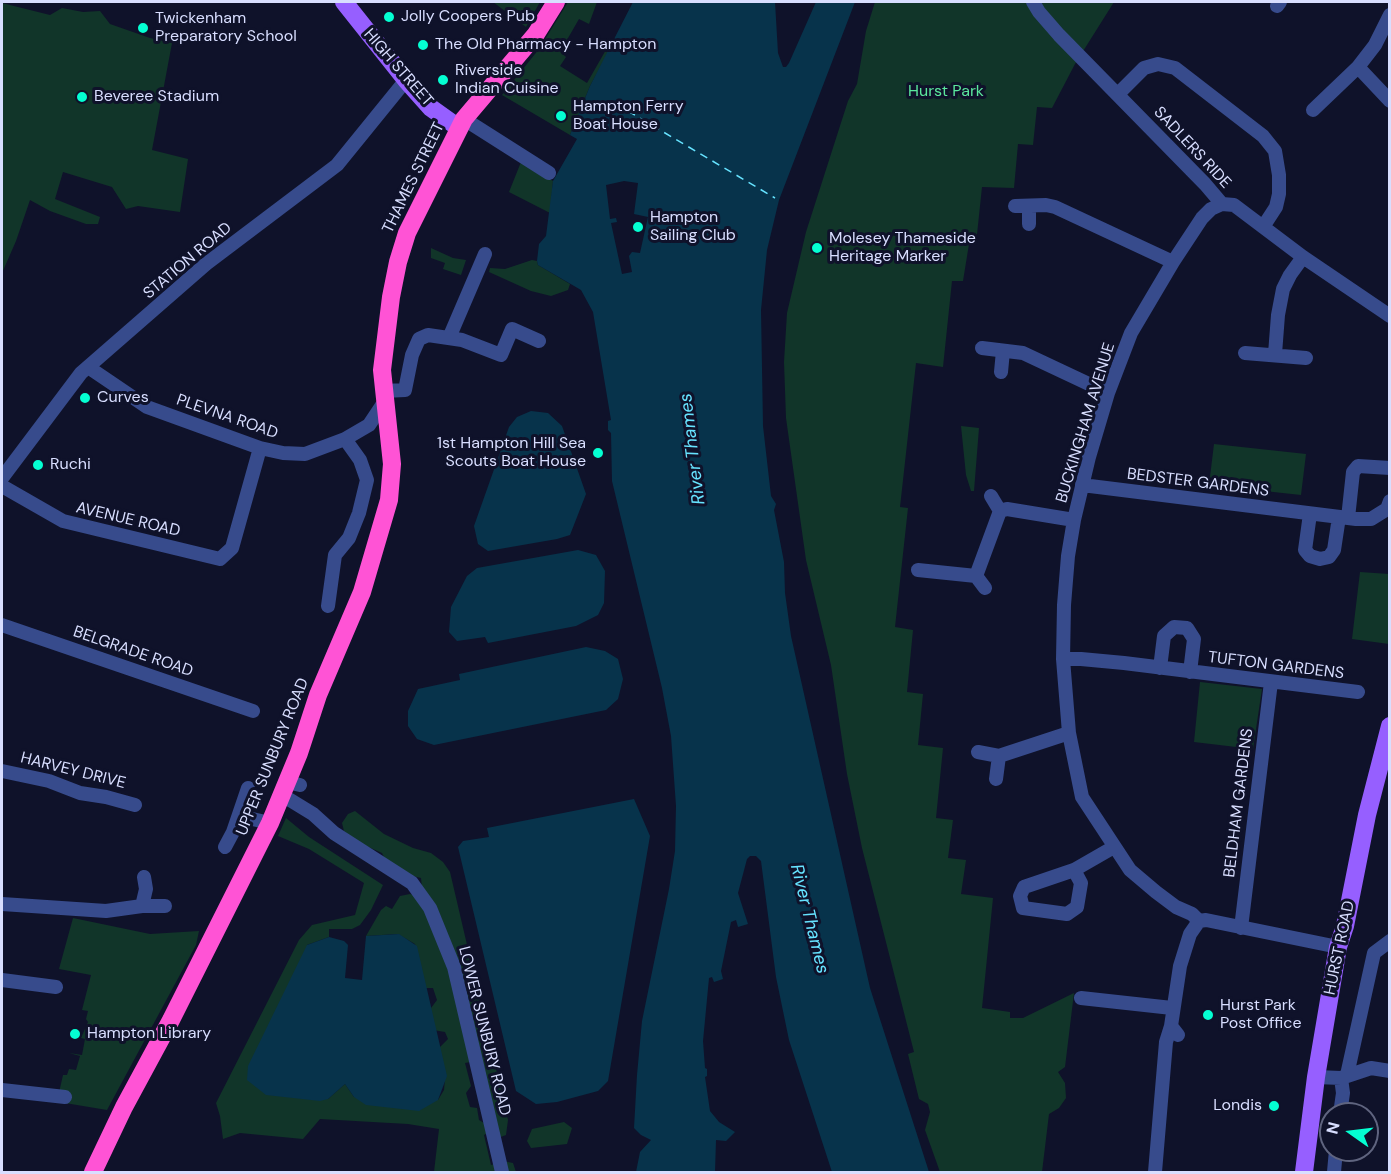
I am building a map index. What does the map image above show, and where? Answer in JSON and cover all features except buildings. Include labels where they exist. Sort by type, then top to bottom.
[{"type":"highway","name":"THAMES STREET","points":[[384,396],[382,370],[386,325],[399,259],[407,233],[462,124],[536,34],[556,2]]},
{"type":"highway","name":"UPPER SUNBURY ROAD","points":[[93,1173],[124,1107],[176,1011],[270,823],[296,760],[318,695],[362,592],[389,500],[392,464],[384,396]]},
{"type":"main road","name":"HIGH STREET","points":[[344,2],[431,108],[462,124]]},
{"type":"main road","name":"HURST ROAD","points":[[1304,1173],[1316,1077],[1338,947],[1345,926],[1368,815],[1388,736]]},
{"type":"street","name":"SADLERS RIDE","points":[[1033,2],[1053,27],[1222,204],[1234,205],[1304,257],[1386,311]]},
{"type":"street","points":[[1312,110],[1358,67],[1375,45],[1389,15]]},
{"type":"street","points":[[1118,94],[1144,68],[1158,64],[1175,68],[1263,136],[1275,151],[1279,194],[1276,207],[1263,227]]},
{"type":"street","points":[[1358,67],[1389,101]]},
{"type":"street","name":"STATION ROAD","points":[[2,478],[55,405],[88,367],[206,264],[337,165],[406,80]]},
{"type":"street","points":[[462,124],[549,173]]},
{"type":"street","name":"BUCKINGHAM AVENUE","points":[[1222,204],[1211,209],[1202,218],[1173,262],[1131,333],[1108,393],[1082,485],[1068,556],[1063,659],[1069,733],[1082,797],[1114,848],[1131,870],[1156,892],[1176,907],[1192,914],[1199,921],[1206,920],[1338,947]]},
{"type":"street","points":[[1015,206],[1055,207],[1173,262]]},
{"type":"street","points":[[1029,206],[1029,224]]},
{"type":"street","points":[[449,338],[485,254]]},
{"type":"street","points":[[1275,354],[1283,289],[1290,275],[1304,257]]},
{"type":"street","points":[[384,396],[405,390],[412,355],[419,339],[428,335],[462,340],[501,355],[512,329],[539,340]]},
{"type":"street","points":[[982,348],[1023,353],[1108,393]]},
{"type":"street","points":[[1000,372],[1003,351]]},
{"type":"street","points":[[1245,353],[1306,358]]},
{"type":"street","name":"PLEVNA ROAD","points":[[88,367],[147,407],[260,448],[283,453],[305,454],[345,439],[369,425],[384,396]]},
{"type":"street","points":[[328,606],[335,555],[352,530],[359,513],[367,480],[360,460],[345,439]]},
{"type":"street","name":"AVENUE ROAD","points":[[2,486],[63,521],[220,560],[232,549],[260,448]]},
{"type":"street","points":[[1310,514],[1305,550],[1310,556],[1329,557],[1334,550],[1353,472],[1358,466],[1389,468]]},
{"type":"street","name":"BEDSTER GARDENS","points":[[1082,485],[1343,518],[1371,519],[1387,510],[1389,501]]},
{"type":"street","points":[[991,496],[1000,511]]},
{"type":"street","points":[[1000,511],[1007,509],[1074,519]]},
{"type":"street","points":[[976,576],[1000,511]]},
{"type":"street","points":[[918,570],[976,576],[985,588]]},
{"type":"street","name":"BELGRADE ROAD","points":[[2,625],[254,711]]},
{"type":"street","name":"TUFTON GARDENS","points":[[1160,668],[1164,636],[1174,627],[1187,628],[1194,639],[1190,672]]},
{"type":"street","name":"TUFTON GARDENS","points":[[1063,659],[1081,659],[1358,692]]},
{"type":"street","name":"BELDHAM GARDENS","points":[[1241,928],[1271,682]]},
{"type":"street","points":[[978,752],[999,756],[1069,733]]},
{"type":"street","points":[[996,779],[999,756]]},
{"type":"street","name":"LOWER SUNBURY ROAD","points":[[296,760],[300,784],[313,814]]},
{"type":"street","name":"HARVEY DRIVE","points":[[2,771],[49,781],[80,793],[135,805]]},
{"type":"street","points":[[282,795],[291,783],[300,784]]},
{"type":"street","points":[[225,847],[248,788]]},
{"type":"street","name":"LOWER SUNBURY ROAD","points":[[282,795],[313,814],[334,833],[412,883],[430,908],[454,967],[502,1173]]},
{"type":"street","points":[[239,816],[270,823]]},
{"type":"street","points":[[1074,870],[1081,883],[1077,908],[1067,914],[1023,908],[1020,897],[1024,887],[1074,870],[1114,848]]},
{"type":"street","points":[[142,906],[147,889],[144,877]]},
{"type":"street","points":[[2,904],[106,911],[142,906],[165,906]]},
{"type":"street","points":[[1155,1173],[1166,1042],[1175,1030],[1172,1008],[1180,966],[1190,934],[1199,921]]},
{"type":"street","points":[[1342,1102],[1344,1077],[1374,953],[1389,941]]},
{"type":"street","points":[[2,980],[56,987]]},
{"type":"street","points":[[1081,998],[1172,1008]]},
{"type":"street","points":[[1316,1077],[1344,1077],[1371,1068],[1389,1071]]},
{"type":"street","points":[[2,1090],[65,1097]]},
{"type":"green space","points":[[493,2],[540,2],[526,27]]},
{"type":"green space","points":[[568,2],[597,2],[589,24],[579,19],[560,52],[566,57],[560,66],[587,83],[607,48],[610,49],[590,86],[570,135],[502,95],[539,49]]},
{"type":"green space","name":"Hurst Park","points":[[875,2],[1114,2],[1075,64],[1052,108],[1037,107],[1033,145],[1018,144],[1014,188],[982,187],[976,244],[969,244],[963,281],[952,281],[943,367],[916,363],[900,507],[908,508],[895,627],[913,630],[907,692],[923,694],[918,745],[943,748],[936,818],[953,820],[948,858],[966,860],[961,894],[993,898],[982,1008],[1010,1012],[1010,1018],[1023,1018],[1074,993],[1065,1067],[1058,1072],[1065,1083],[1066,1098],[1059,1108],[1049,1114],[1042,1172],[940,1172],[925,1130],[930,1112],[928,1104],[919,1099],[908,1054],[914,1052],[862,848],[847,774],[831,665],[806,560],[786,418],[784,362],[787,313],[806,232],[848,101],[857,84],[866,31]]},
{"type":"green space","name":"Beveree Stadium","points":[[2,3],[50,15],[62,8],[83,12],[100,11],[110,24],[172,43],[152,150],[188,159],[180,212],[138,206],[126,209],[112,187],[63,172],[55,199],[100,217],[98,224],[86,224],[50,211],[30,200],[2,273]]},
{"type":"green space","points":[[521,162],[553,181],[550,213],[509,192]]},
{"type":"green space","points":[[431,248],[453,258],[466,260],[461,275],[443,269],[445,263],[431,258]]},
{"type":"green space","points":[[532,260],[537,261],[538,265],[570,284],[568,290],[551,296],[531,291],[489,272],[490,268],[505,269]]},
{"type":"green space","points":[[961,426],[979,428],[974,491],[971,491],[966,475]]},
{"type":"green space","points":[[1214,444],[1306,454],[1301,495],[1209,485]]},
{"type":"green space","points":[[1360,572],[1389,574],[1389,644],[1352,639]]},
{"type":"green space","points":[[1200,682],[1262,689],[1253,749],[1194,742]]},
{"type":"green space","points":[[355,811],[384,834],[413,848],[431,853],[443,862],[450,872],[508,1120],[506,1135],[498,1138],[488,1133],[484,1135],[491,1165],[503,1161],[513,1163],[516,1172],[434,1172],[439,1129],[408,1124],[320,1119],[303,1139],[240,1133],[223,1139],[216,1103],[299,940],[312,925],[355,915],[364,883],[309,849],[278,836],[286,818],[309,837],[383,885],[371,910],[360,925],[352,929],[329,929],[329,937],[307,945],[328,1099],[345,1084],[354,1097],[438,1100],[444,1090],[445,1078],[438,1049],[448,1039],[445,1032],[433,1030],[428,1012],[437,1000],[433,988],[425,988],[415,944],[398,934],[366,936],[381,910],[386,906],[392,909],[400,896],[410,894],[417,896],[422,888],[421,878],[408,875],[386,861],[382,853],[357,842],[344,831],[342,823],[348,814]],"holes":[[[482,1060],[496,1120],[484,1123],[479,1120],[477,1108],[470,1107],[466,1093],[471,1086],[465,1063]]]},
{"type":"green space","points":[[73,918],[150,934],[199,931],[196,945],[107,1110],[65,1103],[58,1097],[63,1075],[67,1075],[69,1069],[76,1070],[80,1056],[69,1053],[82,1055],[85,1039],[81,1038],[88,1022],[86,1019],[88,1011],[82,1010],[91,975],[59,969]]},
{"type":"green space","points":[[564,1122],[572,1128],[567,1144],[531,1148],[527,1141],[532,1129]]},
{"type":"water","name":"River Thames","points":[[633,2],[775,2],[778,53],[783,67],[786,67],[816,2],[855,2],[779,200],[767,250],[761,310],[763,426],[771,496],[776,504],[774,510],[784,562],[785,593],[791,636],[870,988],[929,1172],[832,1172],[789,1040],[776,977],[761,861],[756,856],[750,856],[747,859],[738,893],[748,924],[738,927],[736,920],[731,922],[721,971],[723,979],[714,982],[712,977],[709,978],[703,1041],[710,1111],[719,1122],[735,1132],[726,1141],[716,1140],[715,1172],[636,1172],[640,1152],[651,1140],[634,1128],[642,1021],[675,851],[676,806],[671,736],[662,688],[612,481],[611,433],[608,430],[608,421],[611,420],[593,312],[581,290],[538,265],[537,261],[539,244],[546,236],[553,181],[577,139],[570,135],[590,86]],"holes":[[[624,181],[638,183],[634,214],[648,217],[640,253],[632,252],[629,256],[632,272],[622,274],[611,223],[617,222],[616,218],[610,219],[606,185]]]},
{"type":"water","points":[[531,411],[548,413],[562,426],[586,494],[570,535],[488,551],[478,544],[474,526],[509,427],[517,417]]},
{"type":"water","points":[[578,550],[596,555],[605,571],[604,603],[598,615],[576,626],[488,643],[485,637],[457,641],[449,632],[451,607],[467,576],[477,568]]},
{"type":"water","points":[[586,647],[605,651],[618,659],[623,679],[618,699],[606,710],[434,745],[417,739],[408,726],[408,711],[418,689],[460,680],[459,674]]},
{"type":"water","points":[[634,799],[650,836],[608,1081],[598,1091],[557,1102],[536,1104],[516,1091],[458,847],[463,841],[489,837],[487,828]]},
{"type":"water","points":[[399,934],[417,946],[447,1076],[438,1100],[419,1111],[366,1105],[354,1097],[345,1084],[328,1099],[320,1101],[266,1095],[247,1080],[248,1066],[307,945],[329,937],[344,941],[348,945],[345,978],[362,980],[366,936]]},
{"type":"ferry route","points":[[616,104],[775,198]]},
{"type":"place","name":"Jolly Coopers Pub","points":[[389,17]]},
{"type":"place","name":"Twickenham Preparatory School","points":[[143,28]]},
{"type":"place","name":"The Old Pharmacy - Hampton","points":[[423,45]]},
{"type":"place","name":"Riverside Indian Cuisine","points":[[443,80]]},
{"type":"place","name":"Beveree Stadium","points":[[82,97]]},
{"type":"place","name":"Hampton Ferry Boat House","points":[[561,116]]},
{"type":"place","name":"Hampton Sailing Club","points":[[638,227]]},
{"type":"place","name":"Molesey Thameside Heritage Marker","points":[[817,248]]},
{"type":"place","name":"Curves","points":[[85,398]]},
{"type":"place","name":"1st Hampton Hill Sea Scouts Boat House","points":[[598,453]]},
{"type":"place","name":"Ruchi","points":[[38,465]]},
{"type":"place","name":"Hurst Park Post Office","points":[[1208,1015]]},
{"type":"place","name":"Hampton Library","points":[[75,1034]]},
{"type":"place","name":"Londis","points":[[1274,1106]]}]
